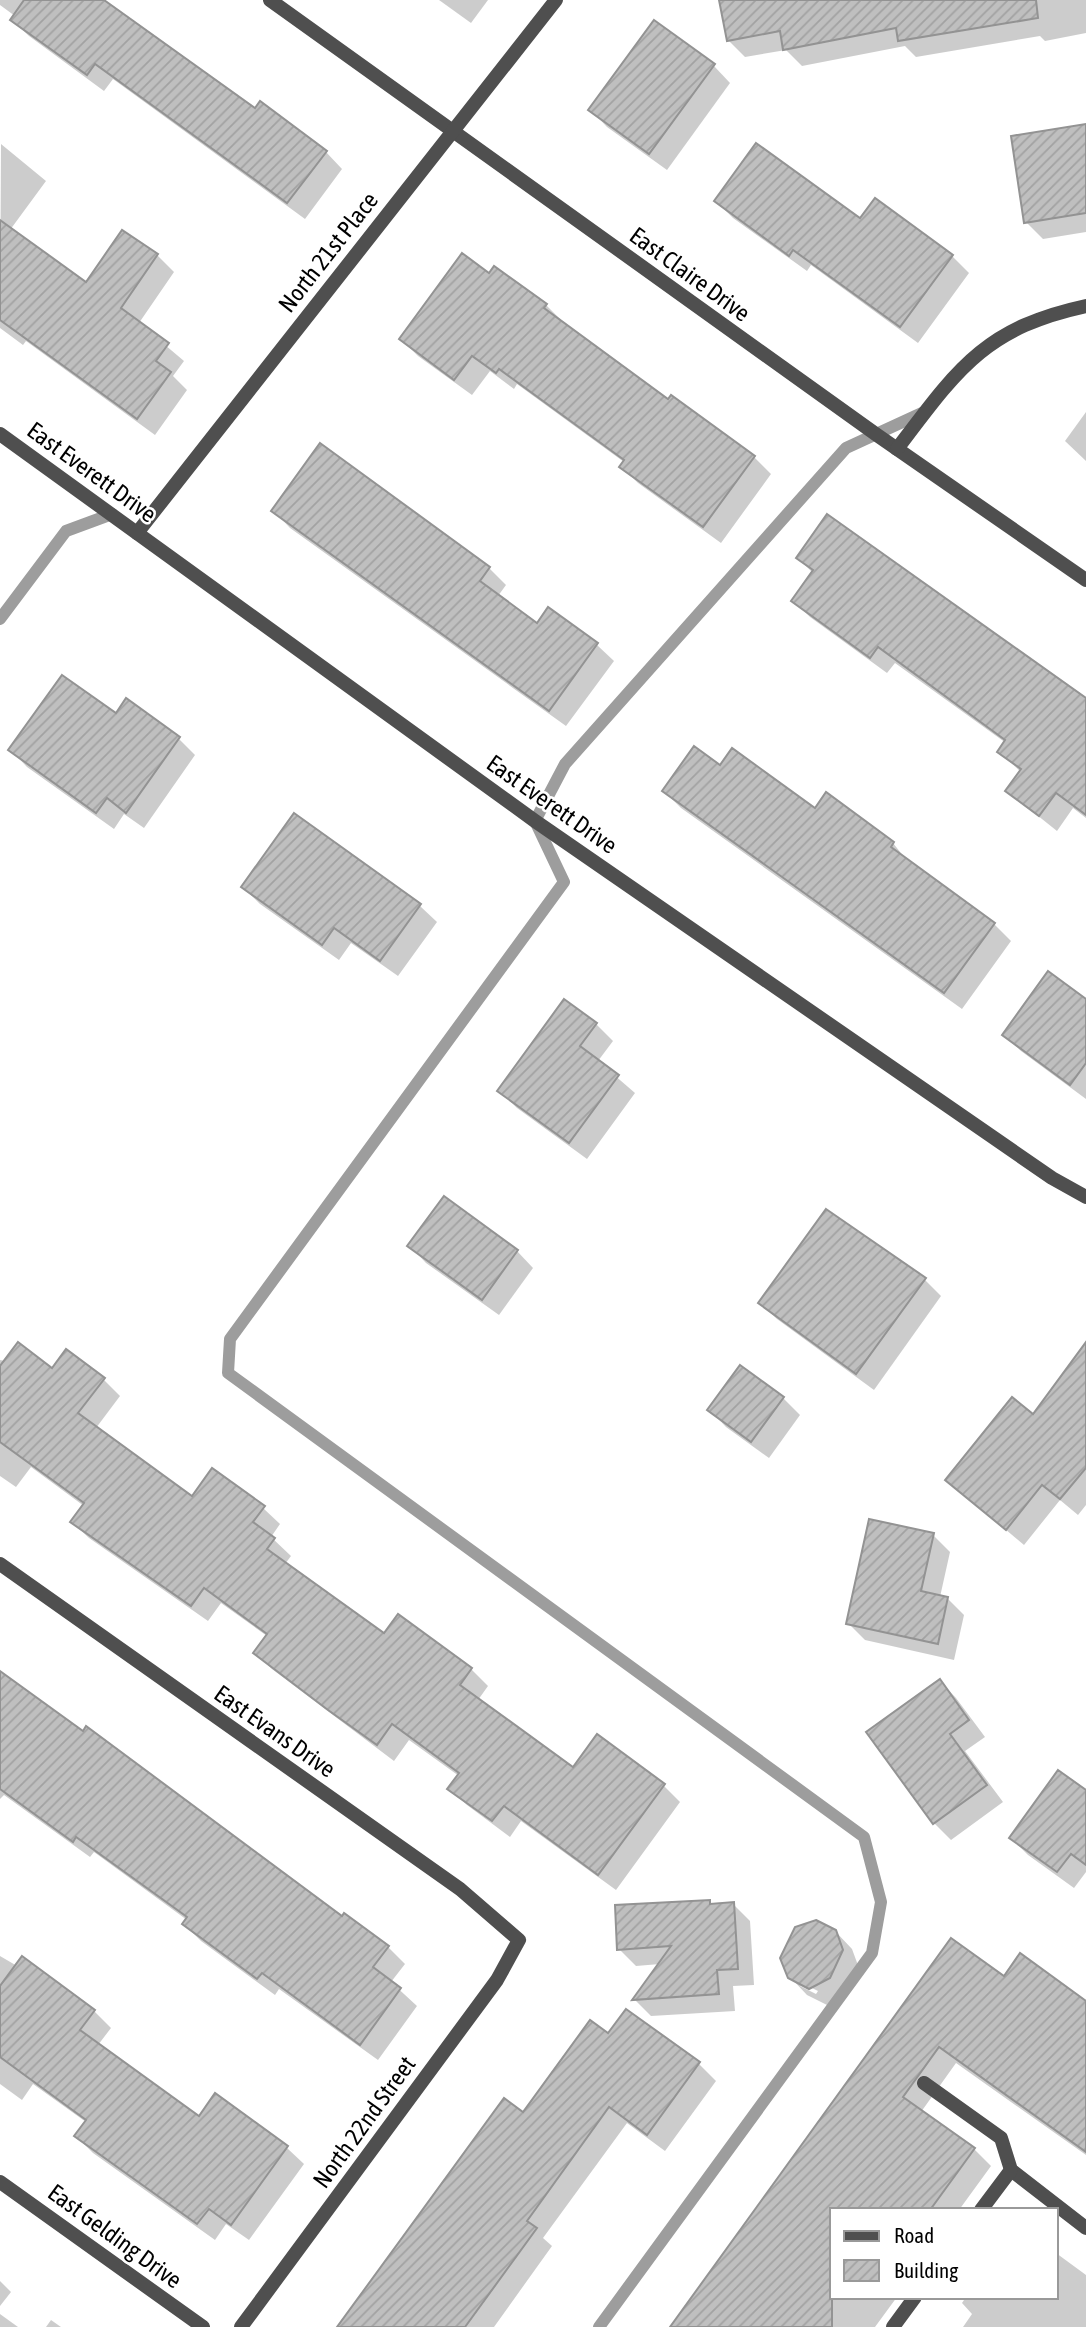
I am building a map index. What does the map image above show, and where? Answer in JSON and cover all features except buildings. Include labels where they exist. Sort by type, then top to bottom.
[{"type":"street","name":"East Claire Drive","points":[[270,0],[897,449],[1086,580]]},
{"type":"street","name":"North 21st Place","points":[[137,533],[556,0]]},
{"type":"street","points":[[897,449],[956,373],[996,338],[1046,315],[1086,306]]},
{"type":"street","name":"East Everett Drive","points":[[0,434],[535,821],[1041,1170],[1086,1197]]},
{"type":"street","name":"East Evans Drive","points":[[0,1564],[460,1889],[519,1940]]},
{"type":"street","name":"North 22nd Street","points":[[241,2327],[497,1980],[519,1940]]},
{"type":"street","points":[[924,2083],[1001,2138],[1011,2170],[1086,2228]]},
{"type":"street","points":[[982,2208],[1011,2170]]},
{"type":"street","name":"East Gelding Drive","points":[[0,2182],[203,2327]]},
{"type":"street","points":[[893,2327],[914,2299]]},
{"type":"waterway","points":[[599,2327],[872,1953],[881,1902],[864,1837],[228,1373],[230,1339],[564,882],[535,821],[565,764],[846,448],[922,413]]},
{"type":"waterway","points":[[0,619],[66,531],[112,514]]}]
